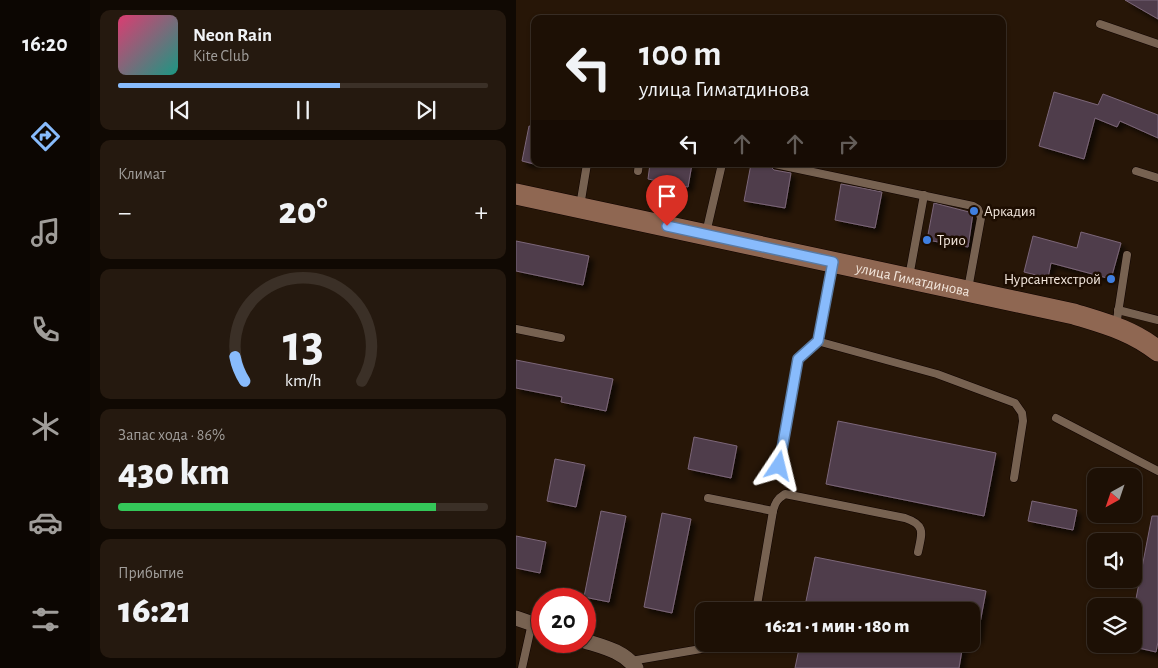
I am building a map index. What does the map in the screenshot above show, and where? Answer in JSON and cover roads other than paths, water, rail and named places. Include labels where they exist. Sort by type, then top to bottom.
[{"type":"main road","name":"улица Гиматдинова","points":[[516,194],[1074,314],[1117,318],[1136,336],[1158,351]]},
{"type":"street","points":[[516,618],[531,623]]},
{"type":"street","points":[[596,645],[616,651],[634,665]]},
{"type":"lane","points":[[1100,24],[1158,44]]},
{"type":"lane","points":[[580,208],[587,167]]},
{"type":"lane","points":[[705,235],[721,167]]},
{"type":"lane","points":[[789,167],[924,195],[973,206],[978,209],[981,218],[968,291]]},
{"type":"lane","points":[[1136,171],[1158,178]]},
{"type":"lane","points":[[909,279],[924,195]]},
{"type":"lane","points":[[1127,255],[1117,318],[1158,320]]},
{"type":"lane","points":[[779,466],[798,359],[818,341],[833,262]]},
{"type":"lane","points":[[516,329],[561,338]]},
{"type":"lane","points":[[818,341],[937,374],[1015,403],[1022,413],[1023,421],[1014,478]]},
{"type":"lane","points":[[1056,418],[1158,471]]},
{"type":"lane","points":[[758,602],[773,511],[776,502],[785,494],[905,518],[916,522],[922,533],[918,552]]},
{"type":"lane","points":[[708,498],[773,511]]},
{"type":"lane","points":[[522,668],[531,642]]},
{"type":"lane","points":[[634,665],[695,652]]},
{"type":"place","name":"Аркадия","points":[[974,211]]},
{"type":"place","name":"Трио","points":[[927,240]]},
{"type":"place","name":"Нурсантехстрой","points":[[1111,279]]}]
